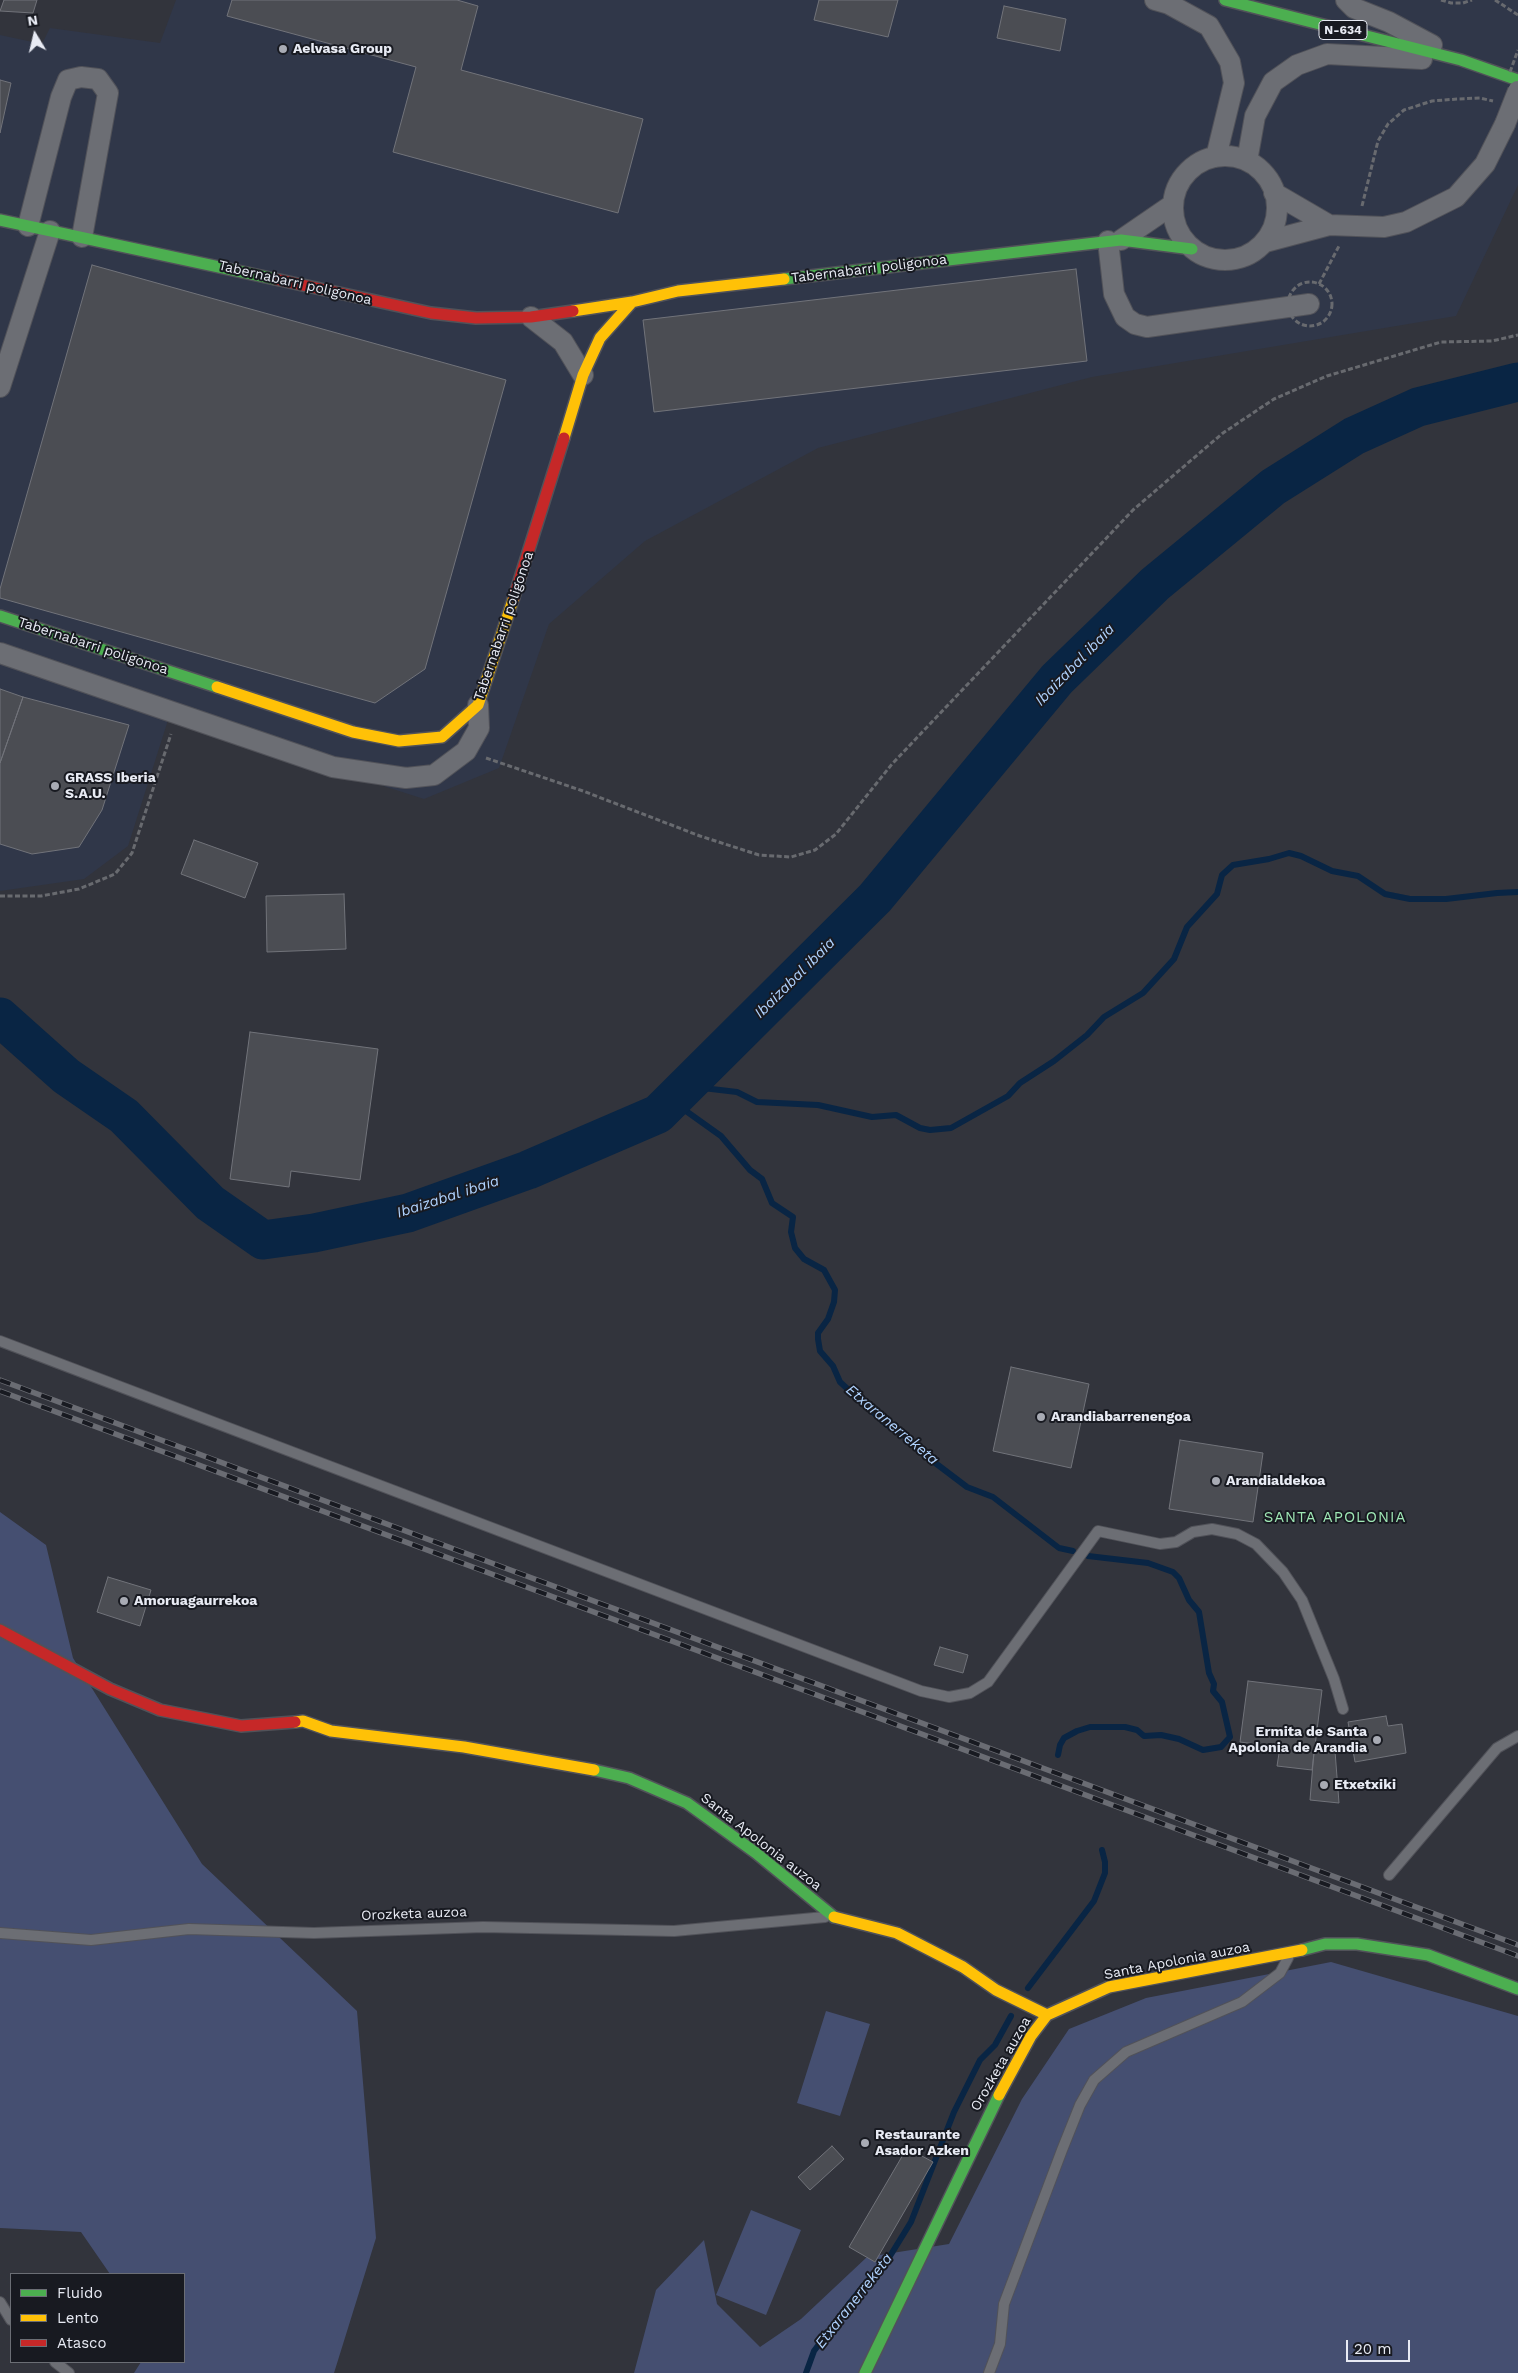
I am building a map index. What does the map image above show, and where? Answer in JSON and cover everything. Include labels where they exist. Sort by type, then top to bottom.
[{"type":"main road","name":"N-634","points":[[1225,0],[1461,60],[1518,80]]},
{"type":"main road","name":"Tabernabarri poligonoa","points":[[0,220],[431,313],[476,318],[531,316],[632,302],[678,291],[1114,240],[1192,249]]},
{"type":"main road","name":"Tabernabarri poligonoa","points":[[0,616],[353,732],[399,741],[442,737],[478,705],[534,537],[583,375],[600,338],[632,302]]},
{"type":"main road","name":"Santa Apolonia auzoa","points":[[0,1630],[110,1689],[160,1710],[241,1726],[303,1721],[331,1731],[464,1747],[571,1764],[629,1778],[687,1803],[756,1854],[830,1916],[898,1933],[963,1967],[996,1990],[1047,2015],[1109,1987],[1290,1954],[1325,1944],[1357,1944],[1428,1955],[1518,1989]]},
{"type":"main road","name":"Orozketa auzoa","points":[[866,2373],[984,2124],[1031,2036],[1047,2015]]},
{"type":"street","points":[[1154,0],[1169,4],[1209,26],[1222,45],[1230,62],[1234,83],[1216,157]]},
{"type":"street","points":[[1346,0],[1354,8],[1389,22],[1461,60]]},
{"type":"street","points":[[1247,161],[1255,116],[1273,82],[1297,65],[1327,54],[1461,60]]},
{"type":"street","points":[[28,226],[61,97],[68,80],[80,77],[98,79],[108,93],[82,237]]},
{"type":"street","points":[[1265,242],[1329,225],[1374,227],[1406,222],[1456,197],[1484,164],[1505,124],[1518,91]]},
{"type":"street","points":[[1216,157],[1232,157],[1247,161],[1260,170],[1270,182],[1277,212],[1273,227],[1265,242],[1253,252],[1238,259],[1222,261],[1206,257],[1192,249],[1181,237],[1174,222],[1172,205],[1176,188],[1186,173],[1200,162],[1216,157]]},
{"type":"street","points":[[1274,193],[1329,225]]},
{"type":"street","points":[[1172,205],[1114,240],[1114,294],[1125,317],[1135,324],[1147,327],[1309,304]]},
{"type":"street","points":[[0,387],[50,231]]},
{"type":"street","points":[[531,316],[563,342],[583,375]]},
{"type":"street","points":[[0,653],[333,767],[406,778],[434,775],[466,751],[479,728],[478,705]]},
{"type":"lane","points":[[0,1341],[921,1691],[949,1697],[970,1693],[988,1682],[1098,1531],[1160,1544],[1176,1542],[1193,1532],[1212,1529],[1237,1534],[1256,1544],[1283,1572],[1302,1600],[1334,1679],[1343,1709]]},
{"type":"lane","points":[[1389,1875],[1497,1748],[1518,1736]]},
{"type":"lane","name":"Orozketa auzoa","points":[[0,1933],[91,1940],[189,1929],[314,1933],[483,1927],[674,1932],[830,1916]]},
{"type":"lane","points":[[989,2373],[1000,2344],[1004,2304],[1080,2105],[1094,2080],[1126,2052],[1242,2002],[1280,1973],[1290,1954]]},
{"type":"lane","points":[[0,2302],[10,2318]]},
{"type":"lane","points":[[57,2363],[68,2373]]},
{"type":"path","points":[[1441,0],[1451,3],[1463,3],[1472,0]]},
{"type":"path","points":[[1495,0],[1518,16]]},
{"type":"path","points":[[1361,209],[1378,141],[1388,124],[1404,110],[1432,101],[1480,98],[1499,102]]},
{"type":"path","points":[[1319,284],[1339,244],[1346,245]]},
{"type":"path","points":[[466,751],[583,791],[700,836],[759,855],[791,857],[815,850],[836,834],[892,764],[1133,510],[1223,433],[1274,399],[1327,376],[1441,342],[1492,341],[1518,335]]},
{"type":"path","points":[[0,896],[41,896],[79,889],[115,874],[132,853],[178,714]]},
{"type":"shaded area","points":[[176,0],[1518,0],[1518,185],[1456,316],[1092,377],[818,448],[645,541],[549,624],[499,768],[424,799],[169,717],[128,846],[84,879],[0,891],[0,35],[42,44],[50,28],[160,43]]},
{"type":"shaded area","points":[[0,1512],[46,1545],[73,1658],[202,1864],[357,2011],[376,2238],[334,2373],[134,2373],[140,2363],[185,2363],[185,2273],[109,2273],[81,2232],[0,2228]]},
{"type":"shaded area","points":[[1331,1962],[1518,2016],[1518,2373],[634,2373],[656,2290],[704,2240],[717,2304],[760,2347],[801,2319],[867,2257],[949,2244],[1022,2099],[1069,2029],[1146,1998]]},
{"type":"shaded area","points":[[826,2011],[870,2024],[840,2116],[797,2103]]},
{"type":"shaded area","points":[[751,2210],[801,2230],[766,2315],[716,2295]]},
{"type":"building","points":[[4,0],[37,0],[33,13],[0,11]]},
{"type":"building","points":[[232,0],[457,0],[478,6],[461,70],[643,119],[618,213],[393,152],[416,67],[227,16]]},
{"type":"building","points":[[819,0],[898,0],[888,37],[814,20]]},
{"type":"building","points":[[1004,6],[1066,19],[1060,51],[997,38]]},
{"type":"building","points":[[0,80],[11,83],[0,133]]},
{"type":"building","points":[[92,265],[506,380],[425,669],[375,703],[0,598],[0,589]]},
{"type":"building","points":[[1076,269],[1087,361],[654,412],[643,320]]},
{"type":"building","points":[[0,689],[23,697],[0,763]]},
{"type":"building","name":"GRASS Iberia S.A.U.","points":[[23,697],[129,725],[102,810],[79,847],[32,854],[0,844],[0,763]]},
{"type":"building","points":[[194,840],[258,863],[245,898],[181,874]]},
{"type":"building","points":[[344,894],[346,949],[267,952],[266,896]]},
{"type":"building","points":[[250,1032],[378,1049],[360,1180],[291,1171],[289,1187],[230,1179]]},
{"type":"building","name":"Arandiabarrenengoa","points":[[1011,1367],[1089,1384],[1071,1468],[993,1451]]},
{"type":"building","name":"Arandialdekoa","points":[[1180,1440],[1263,1453],[1253,1522],[1169,1509]]},
{"type":"building","name":"Amoruagaurrekoa","points":[[108,1577],[151,1590],[140,1626],[97,1612]]},
{"type":"building","points":[[940,1647],[968,1655],[963,1673],[934,1665]]},
{"type":"building","points":[[1248,1681],[1322,1690],[1312,1770],[1277,1766],[1280,1747],[1240,1742]]},
{"type":"building","name":"Ermita de Santa Apolonia de Arandia","points":[[1386,1716],[1388,1726],[1402,1724],[1406,1753],[1355,1762],[1348,1722]]},
{"type":"building","name":"Etxetxiki","points":[[1314,1751],[1335,1751],[1339,1803],[1310,1800]]},
{"type":"building","points":[[832,2146],[844,2159],[810,2190],[798,2177]]},
{"type":"building","points":[[907,2148],[933,2162],[875,2262],[849,2247]]},
{"type":"waterway","name":"Ibaizabal ibaia","points":[[0,1017],[66,1076],[124,1116],[210,1203],[263,1240],[314,1233],[408,1213],[528,1170],[658,1114],[875,898],[1057,679],[1155,584],[1273,487],[1354,436],[1418,407],[1518,382]]},
{"type":"waterway","points":[[686,1086],[737,1092],[757,1102],[818,1105],[872,1117],[896,1115],[920,1128],[930,1130],[951,1128],[1008,1096],[1020,1083],[1054,1061],[1087,1035],[1104,1017],[1143,993],[1174,959],[1187,927],[1217,894],[1222,875],[1233,865],[1269,859],[1289,853],[1301,856],[1332,871],[1358,876],[1385,894],[1410,899],[1446,899],[1518,892]]},
{"type":"waterway","name":"Etxaranerreketa","points":[[672,1101],[721,1136],[750,1170],[762,1179],[772,1203],[793,1217],[791,1232],[795,1248],[804,1259],[824,1270],[835,1290],[834,1302],[828,1319],[818,1333],[818,1339],[820,1351],[833,1366],[840,1382],[887,1425],[901,1433],[930,1459],[967,1487],[993,1497],[1059,1548],[1073,1551]]},
{"type":"waterway","name":"Etxaranerreketa","points":[[1058,1755],[1064,1738],[1090,1727],[1125,1727],[1137,1730],[1144,1736],[1161,1735],[1179,1739],[1203,1750],[1221,1747],[1230,1737],[1222,1702],[1213,1691],[1214,1684],[1209,1673],[1199,1612],[1189,1600],[1179,1578],[1173,1572],[1148,1563],[1088,1556]]},
{"type":"waterway","name":"Etxaranerreketa","points":[[1028,1988],[1094,1901],[1105,1873],[1102,1850]]},
{"type":"waterway","name":"Etxaranerreketa","points":[[806,2373],[814,2351],[871,2277],[882,2269],[911,2222],[954,2112],[980,2060],[995,2045],[1011,2016]]},
{"type":"railway","points":[[0,1380],[1518,1945]]},
{"type":"railway","points":[[0,1391],[1518,1956]]},
{"type":"traffic: fast","points":[[1225,0],[1461,60],[1518,80]]},
{"type":"traffic: fast","points":[[0,220],[275,279]]},
{"type":"traffic: fast","points":[[784,279],[1121,240],[1192,249]]},
{"type":"traffic: fast","points":[[0,616],[217,687]]},
{"type":"traffic: fast","points":[[594,1770],[629,1778],[687,1803],[756,1853],[834,1917]]},
{"type":"traffic: fast","points":[[1302,1950],[1325,1944],[1357,1944],[1428,1955],[1518,1989]]},
{"type":"traffic: fast","points":[[865,2373],[999,2095]]},
{"type":"traffic: slow","points":[[573,311],[632,302],[678,291],[784,279]]},
{"type":"traffic: slow","points":[[564,438],[583,375],[600,338],[632,302]]},
{"type":"traffic: slow","points":[[217,687],[353,732],[399,741],[442,737],[478,705],[514,597]]},
{"type":"traffic: slow","points":[[295,1722],[303,1721],[331,1731],[464,1747],[594,1770]]},
{"type":"traffic: slow","points":[[834,1917],[897,1933],[963,1967],[996,1990],[1047,2015]]},
{"type":"traffic: slow","points":[[999,2095],[1031,2036],[1047,2015],[1109,1987],[1302,1950]]},
{"type":"traffic: jam","points":[[275,279],[431,313],[476,318],[531,317],[573,311]]},
{"type":"traffic: jam","points":[[514,597],[564,438]]},
{"type":"traffic: jam","points":[[0,1630],[110,1689],[160,1710],[241,1726],[295,1722]]},
{"type":"place","name":"Aelvasa Group","points":[[283,49]]},
{"type":"place","name":"GRASS Iberia S.A.U.","points":[[55,786]]},
{"type":"place","name":"Arandiabarrenengoa","points":[[1041,1417]]},
{"type":"place","name":"Arandialdekoa","points":[[1216,1481]]},
{"type":"place","name":"Amoruagaurrekoa","points":[[124,1601]]},
{"type":"place","name":"Ermita de Santa Apolonia de Arandia","points":[[1377,1740]]},
{"type":"place","name":"Etxetxiki","points":[[1324,1785]]},
{"type":"place","name":"Restaurante Asador Azken","points":[[865,2143]]},
{"type":"district","name":"SANTA APOLONIA","points":[[1335,1518]]}]
